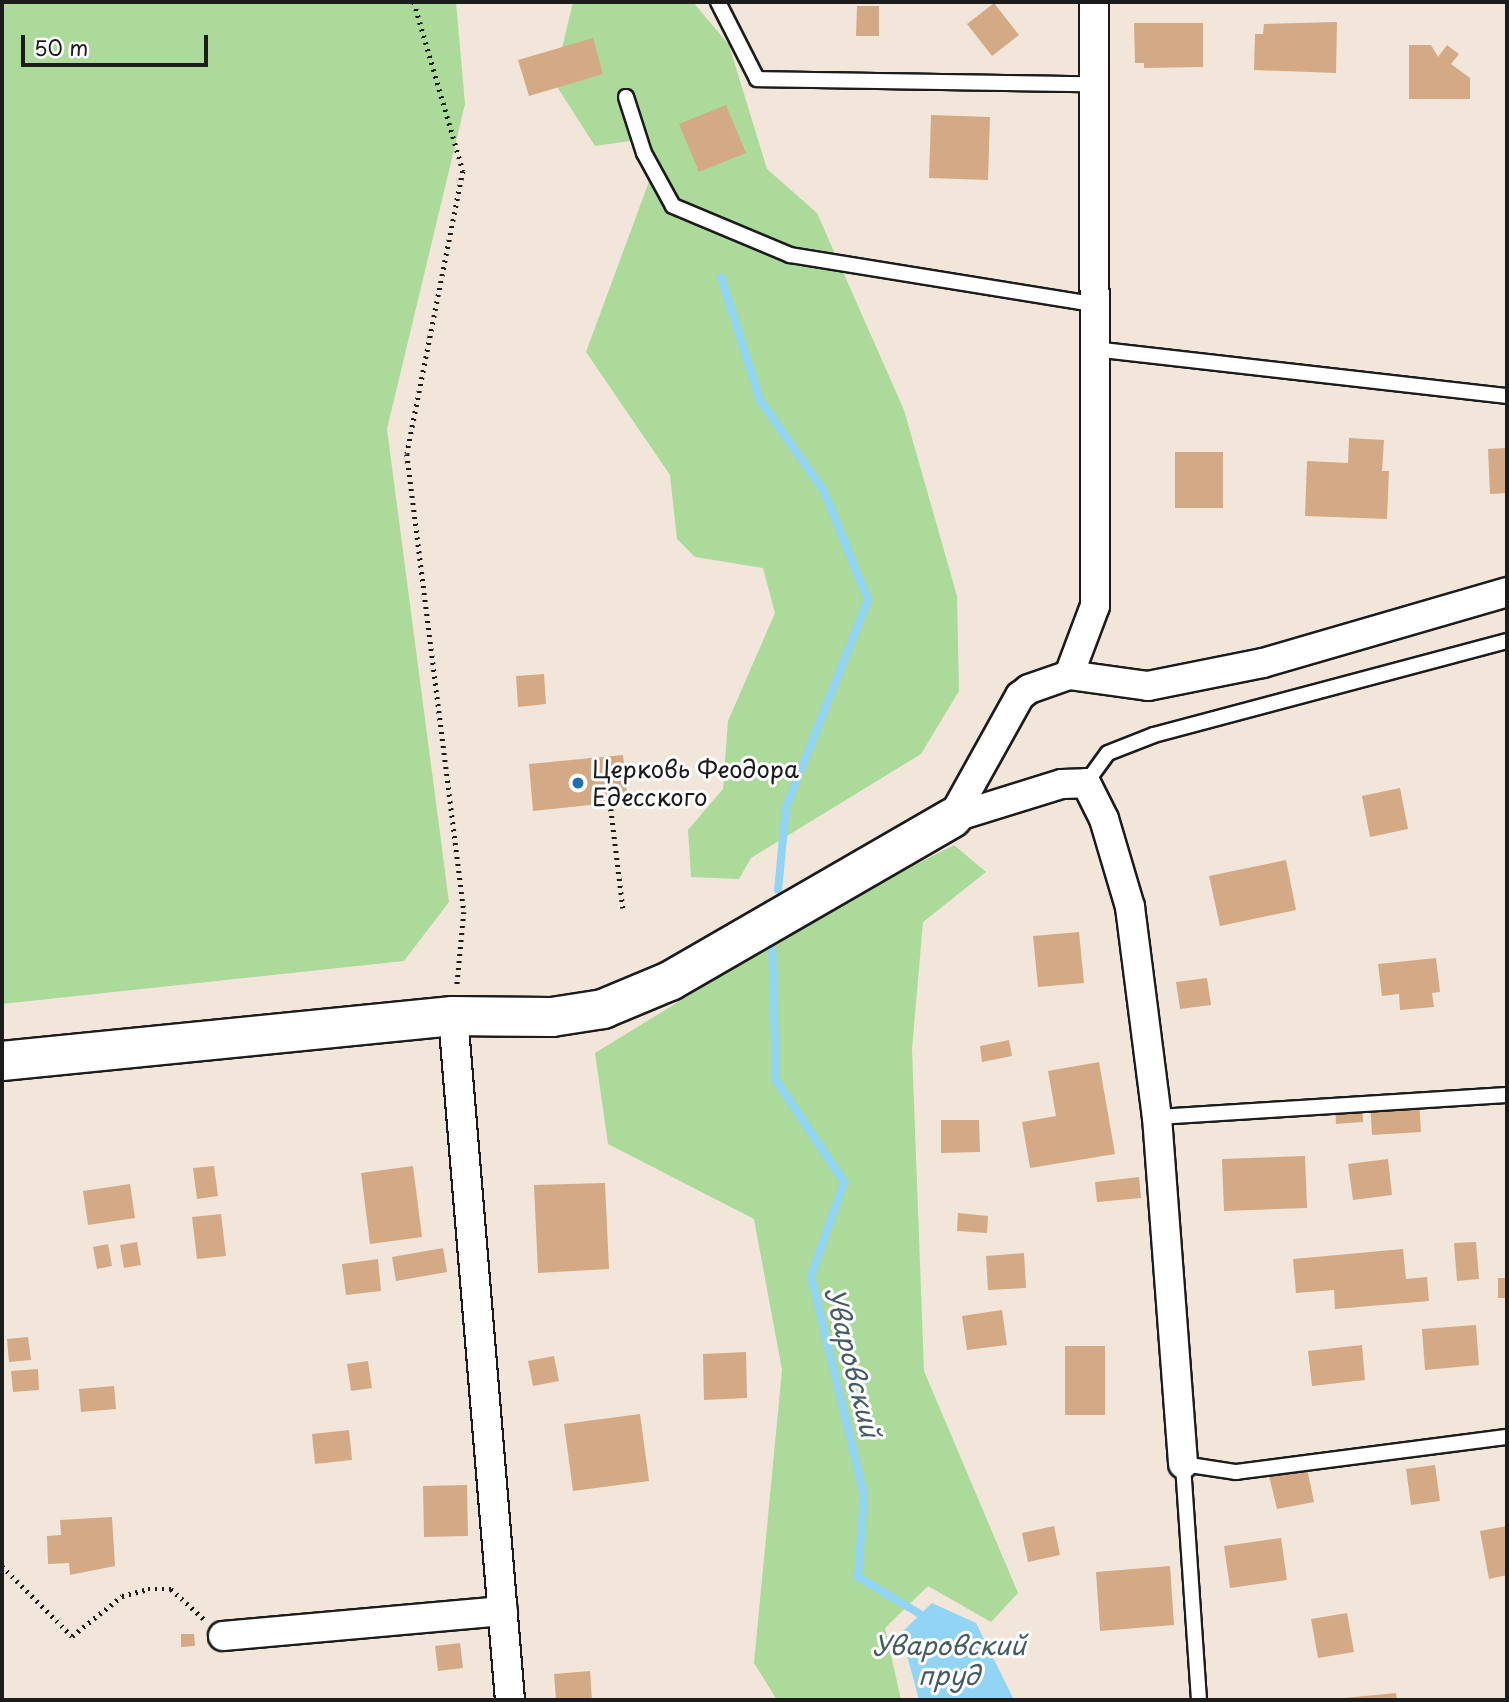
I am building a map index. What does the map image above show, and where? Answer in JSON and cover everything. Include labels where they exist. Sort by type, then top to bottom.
[{"type":"street","points":[[1069,675],[1095,606],[1094,2]]},
{"type":"street","points":[[952,818],[1020,696],[1069,675],[1148,686],[1372,635],[1507,592]]},
{"type":"street","points":[[2,1061],[453,1016],[552,1017],[603,1009],[670,981],[952,818],[1062,784],[1086,783],[1104,819],[1130,907],[1157,1117],[1183,1464]]},
{"type":"street","points":[[453,1016],[510,1700]]},
{"type":"street","points":[[223,1636],[503,1611]]},
{"type":"lane","points":[[718,2],[757,79],[1094,84]]},
{"type":"lane","points":[[626,97],[644,153],[673,206],[790,255],[1094,304]]},
{"type":"lane","points":[[1094,349],[1507,396]]},
{"type":"lane","points":[[1086,783],[1108,753],[1154,735],[1507,641]]},
{"type":"lane","points":[[1157,1117],[1507,1095]]},
{"type":"lane","points":[[1199,1700],[1183,1464],[1236,1472],[1507,1437]]},
{"type":"path","points":[[414,2],[463,171],[407,454],[464,912],[453,1016]]},
{"type":"path","points":[[611,809],[623,908]]},
{"type":"path","points":[[2,1566],[72,1636],[122,1596],[171,1589],[223,1636]]},
{"type":"green space","points":[[2,2],[456,2],[465,104],[387,429],[449,902],[404,961],[2,1004]]},
{"type":"green space","points":[[573,2],[693,2],[729,45],[767,169],[817,213],[904,410],[957,596],[959,691],[921,754],[751,858],[739,879],[691,877],[688,830],[723,789],[728,721],[775,613],[763,568],[695,557],[677,539],[670,475],[586,352],[657,160],[645,139],[595,146],[554,82]]},
{"type":"green space","points":[[954,845],[986,872],[923,922],[912,1049],[924,1371],[1018,1593],[991,1622],[928,1586],[885,1628],[901,1700],[777,1700],[754,1663],[782,1370],[754,1219],[608,1144],[595,1053],[838,904]]},
{"type":"water","name":"Уваровский пруд","points":[[932,1603],[976,1623],[1014,1700],[919,1700],[901,1633]]},
{"type":"building","points":[[994,3],[1019,35],[992,56],[967,24]]},
{"type":"building","points":[[857,6],[879,6],[879,36],[856,36]]},
{"type":"building","points":[[1337,22],[1336,73],[1254,70],[1255,34],[1263,34],[1264,24]]},
{"type":"building","points":[[1134,23],[1203,23],[1203,67],[1144,68],[1144,63],[1135,63]]},
{"type":"building","points":[[593,38],[603,74],[529,96],[518,60]]},
{"type":"building","points":[[1409,45],[1431,45],[1438,57],[1447,45],[1459,54],[1451,64],[1470,78],[1470,99],[1409,99]]},
{"type":"building","points":[[726,105],[746,153],[699,172],[679,124]]},
{"type":"building","points":[[931,115],[990,117],[988,180],[929,178]]},
{"type":"building","points":[[1349,438],[1384,440],[1382,471],[1389,471],[1387,519],[1305,516],[1307,461],[1348,463]]},
{"type":"building","points":[[1507,448],[1507,493],[1490,494],[1488,449]]},
{"type":"building","points":[[1175,452],[1223,452],[1223,508],[1175,508]]},
{"type":"building","points":[[544,674],[546,704],[518,707],[516,676]]},
{"type":"building","name":"Церковь Феодора Едесского","points":[[623,755],[628,801],[533,811],[529,764]]},
{"type":"building","points":[[1400,788],[1408,829],[1370,837],[1362,796]]},
{"type":"building","points":[[1286,860],[1296,910],[1220,926],[1209,876]]},
{"type":"building","points":[[1079,932],[1084,983],[1038,987],[1033,936]]},
{"type":"building","points":[[1436,958],[1440,992],[1432,993],[1434,1007],[1400,1010],[1399,994],[1382,996],[1378,964]]},
{"type":"building","points":[[1207,978],[1211,1005],[1180,1009],[1176,982]]},
{"type":"building","points":[[1009,1040],[1012,1056],[982,1062],[980,1046]]},
{"type":"building","points":[[1099,1062],[1115,1154],[1030,1168],[1022,1122],[1056,1116],[1048,1071]]},
{"type":"building","points":[[1419,1099],[1421,1132],[1372,1135],[1370,1101]]},
{"type":"building","points":[[1362,1103],[1363,1122],[1336,1124],[1335,1105]]},
{"type":"building","points":[[941,1120],[979,1120],[980,1152],[941,1153]]},
{"type":"building","points":[[1305,1156],[1307,1208],[1224,1211],[1222,1159]]},
{"type":"building","points":[[1388,1159],[1392,1195],[1353,1200],[1348,1164]]},
{"type":"building","points":[[214,1166],[218,1196],[197,1199],[193,1168]]},
{"type":"building","points":[[413,1166],[422,1237],[370,1244],[361,1173]]},
{"type":"building","points":[[1139,1177],[1141,1198],[1097,1202],[1095,1182]]},
{"type":"building","points":[[605,1183],[609,1269],[538,1273],[534,1185]]},
{"type":"building","points":[[130,1184],[135,1218],[88,1225],[83,1191]]},
{"type":"building","points":[[958,1213],[988,1216],[987,1233],[957,1231]]},
{"type":"building","points":[[221,1214],[226,1256],[197,1259],[192,1217]]},
{"type":"building","points":[[137,1242],[141,1265],[124,1268],[120,1245]]},
{"type":"building","points":[[1476,1242],[1479,1279],[1457,1281],[1454,1243]]},
{"type":"building","points":[[108,1244],[112,1266],[97,1269],[93,1247]]},
{"type":"building","points":[[443,1248],[447,1272],[396,1281],[392,1257]]},
{"type":"building","points":[[1403,1249],[1406,1279],[1427,1277],[1429,1301],[1335,1309],[1334,1290],[1296,1293],[1293,1259]]},
{"type":"building","points":[[1024,1253],[1026,1288],[988,1290],[986,1256]]},
{"type":"building","points":[[378,1259],[381,1291],[346,1295],[342,1264]]},
{"type":"building","points":[[1498,1278],[1507,1278],[1507,1298],[1498,1298]]},
{"type":"building","points":[[1002,1310],[1007,1345],[967,1350],[962,1316]]},
{"type":"building","points":[[1476,1325],[1479,1365],[1425,1370],[1422,1329]]},
{"type":"building","points":[[28,1337],[31,1360],[9,1362],[7,1339]]},
{"type":"building","points":[[1362,1345],[1365,1380],[1312,1386],[1308,1351]]},
{"type":"building","points":[[1065,1346],[1105,1346],[1105,1415],[1065,1415]]},
{"type":"building","points":[[746,1352],[747,1398],[704,1400],[703,1354]]},
{"type":"building","points":[[554,1356],[559,1381],[533,1386],[528,1361]]},
{"type":"building","points":[[368,1361],[372,1388],[351,1391],[347,1364]]},
{"type":"building","points":[[38,1369],[39,1390],[13,1392],[11,1371]]},
{"type":"building","points":[[114,1386],[116,1409],[81,1412],[79,1389]]},
{"type":"building","points":[[640,1414],[649,1481],[573,1491],[564,1424]]},
{"type":"building","points":[[349,1430],[352,1460],[315,1464],[312,1434]]},
{"type":"building","points":[[1435,1465],[1440,1501],[1411,1505],[1406,1469]]},
{"type":"building","points":[[1307,1468],[1314,1502],[1277,1509],[1269,1476]]},
{"type":"building","points":[[467,1485],[468,1536],[424,1537],[423,1486]]},
{"type":"building","points":[[112,1517],[115,1566],[70,1575],[69,1563],[48,1564],[47,1536],[61,1535],[60,1520]]},
{"type":"building","points":[[1054,1526],[1060,1555],[1028,1562],[1022,1533]]},
{"type":"building","points":[[1507,1526],[1507,1575],[1489,1579],[1480,1531]]},
{"type":"building","points":[[1281,1538],[1287,1580],[1230,1588],[1224,1546]]},
{"type":"building","points":[[1170,1566],[1174,1625],[1100,1631],[1096,1572]]},
{"type":"building","points":[[1347,1613],[1354,1652],[1318,1658],[1311,1619]]},
{"type":"building","points":[[181,1634],[194,1634],[195,1646],[181,1647]]},
{"type":"building","points":[[460,1643],[463,1668],[438,1671],[435,1646]]},
{"type":"building","points":[[590,1671],[592,1700],[556,1700],[554,1674]]},
{"type":"building","points":[[1396,1693],[1397,1700],[1344,1700],[1344,1698]]},
{"type":"waterway","name":"Уваровский","points":[[721,277],[760,400],[824,491],[868,600],[786,807],[778,890]]},
{"type":"waterway","name":"Уваровский","points":[[772,942],[776,1080],[844,1182],[811,1276],[864,1495],[858,1577],[920,1614]]},
{"type":"place","name":"Церковь Феодора Едесского","points":[[578,783]]}]
